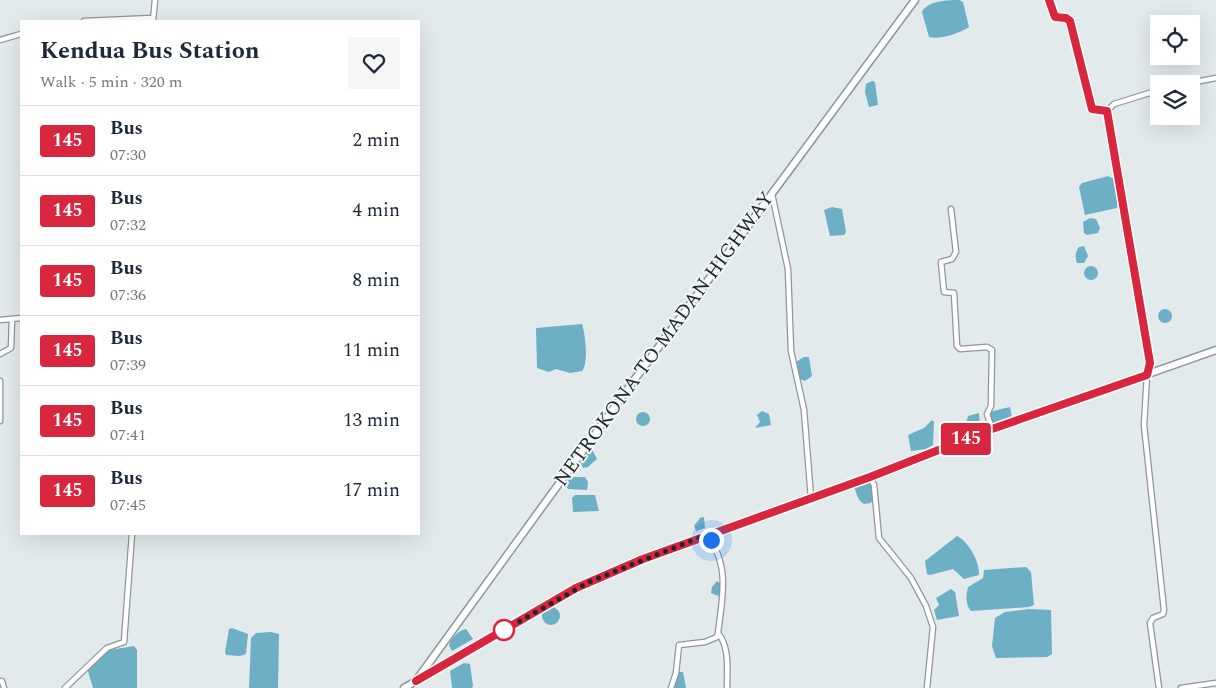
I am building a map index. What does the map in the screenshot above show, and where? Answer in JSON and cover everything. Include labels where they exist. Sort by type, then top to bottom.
[{"type":"main road","name":"NETROKONA TO MADAN HIGHWAY","points":[[416,681],[909,3],[915,0]]},
{"type":"main road","points":[[404,688],[591,581],[706,535],[870,477],[992,429],[1216,350]]},
{"type":"street","points":[[153,20],[155,0]]},
{"type":"street","points":[[1049,0],[1055,17],[1066,18],[1070,21],[1092,109],[1107,111]]},
{"type":"street","points":[[0,40],[20,34]]},
{"type":"street","points":[[1200,81],[1216,78]]},
{"type":"street","points":[[1107,111],[1114,104],[1150,93]]},
{"type":"street","points":[[1107,111],[1150,363],[1147,375],[1145,441],[1164,610],[1163,614],[1153,618],[1150,624],[1159,688]]},
{"type":"street","points":[[772,193],[788,269],[791,351],[804,410],[811,498]]},
{"type":"street","points":[[952,209],[956,252],[952,259],[941,262],[944,292],[954,293],[957,346],[960,349],[987,346],[992,350],[991,406],[987,414],[992,429]]},
{"type":"street","points":[[0,320],[20,318]]},
{"type":"street","points":[[0,354],[11,348],[12,319]]},
{"type":"street","points":[[0,381],[0,420]]},
{"type":"street","points":[[870,477],[874,485],[879,538],[911,578],[926,606],[933,627],[927,688]]},
{"type":"street","points":[[65,688],[108,648],[124,642],[132,535]]},
{"type":"street","points":[[672,688],[676,673],[679,645],[712,640],[717,637],[718,633],[724,580],[719,554],[706,535]]},
{"type":"street","points":[[718,633],[724,645],[728,664],[727,688]]},
{"type":"street","points":[[0,681],[2,680],[4,688]]},
{"type":"street","points":[[1180,688],[1216,683]]},
{"type":"water","points":[[959,0],[963,2],[969,27],[960,32],[939,38],[929,37],[922,12],[925,8],[933,3]]},
{"type":"water","points":[[872,81],[875,82],[878,105],[869,107],[865,92],[866,84]]},
{"type":"water","points":[[1108,176],[1114,179],[1118,202],[1117,208],[1085,215],[1079,187],[1082,183]]},
{"type":"water","points":[[832,207],[842,209],[846,232],[844,235],[830,236],[824,210]]},
{"type":"water","points":[[1090,218],[1096,219],[1100,228],[1098,233],[1087,235],[1084,233],[1083,222]]},
{"type":"water","points":[[1084,246],[1088,256],[1084,263],[1077,263],[1077,251],[1079,247]]},
{"type":"water","points":[[1088,266],[1094,266],[1098,273],[1094,280],[1088,280],[1084,276],[1084,270]]},
{"type":"water","points":[[1162,309],[1168,309],[1172,316],[1168,323],[1162,323],[1158,319],[1158,313]]},
{"type":"water","points":[[582,324],[586,355],[582,371],[570,373],[556,369],[549,372],[537,368],[536,328]]},
{"type":"water","points":[[804,357],[809,357],[812,376],[805,381],[800,379],[796,362]]},
{"type":"water","points":[[1010,407],[1012,417],[992,424],[989,412]]},
{"type":"water","points":[[762,411],[769,414],[771,425],[755,428],[760,422],[757,415]]},
{"type":"water","points":[[643,412],[648,414],[650,419],[648,424],[643,426],[638,424],[636,419],[638,414]]},
{"type":"water","points":[[979,413],[980,428],[954,436],[952,424],[955,422],[962,425],[966,423],[968,416]]},
{"type":"water","points":[[932,420],[934,422],[933,445],[926,449],[911,451],[908,435],[924,428]]},
{"type":"water","points":[[592,449],[597,459],[588,467],[583,468],[579,459]]},
{"type":"water","points":[[569,477],[585,477],[588,482],[587,490],[568,489],[565,480]]},
{"type":"water","points":[[869,481],[873,497],[871,503],[864,504],[859,500],[854,487]]},
{"type":"water","points":[[575,495],[595,495],[599,511],[573,512],[572,498]]},
{"type":"water","points":[[704,517],[705,528],[696,531],[694,526],[700,518]]},
{"type":"water","points":[[957,536],[965,542],[972,552],[978,564],[979,575],[964,579],[953,569],[930,575],[927,574],[925,561]]},
{"type":"water","points":[[1026,567],[1031,572],[1034,605],[1029,607],[971,611],[966,599],[968,587],[983,578],[984,570]]},
{"type":"water","points":[[717,581],[720,583],[721,592],[718,596],[711,593],[712,587]]},
{"type":"water","points":[[951,589],[955,592],[959,616],[937,620],[934,610],[939,605],[936,598]]},
{"type":"water","points":[[551,607],[557,610],[560,616],[557,622],[551,625],[545,622],[542,616],[545,610]]},
{"type":"water","points":[[1029,609],[1051,610],[1052,654],[1047,657],[996,658],[992,646],[995,618],[1005,612]]},
{"type":"water","points":[[232,628],[248,634],[246,654],[240,656],[226,655],[229,629]]},
{"type":"water","points":[[466,629],[473,639],[452,651],[449,645],[452,640],[458,633]]},
{"type":"water","points":[[271,632],[279,634],[278,688],[249,688],[251,638],[256,633]]},
{"type":"water","points":[[134,646],[137,650],[137,688],[93,688],[87,668],[110,650]]},
{"type":"water","points":[[464,663],[470,664],[473,686],[472,688],[452,688],[450,671]]},
{"type":"water","points":[[679,672],[683,672],[686,688],[673,688]]},
{"type":"bus line","name":"145","points":[[416,681],[576,588],[643,559],[870,477],[992,429],[1147,375],[1151,366],[1133,274],[1107,111],[1093,111],[1090,107],[1070,21],[1066,18],[1057,19],[1055,17],[1049,0]]},
{"type":"route","points":[[504,630],[591,581],[706,535],[711,540]]}]
